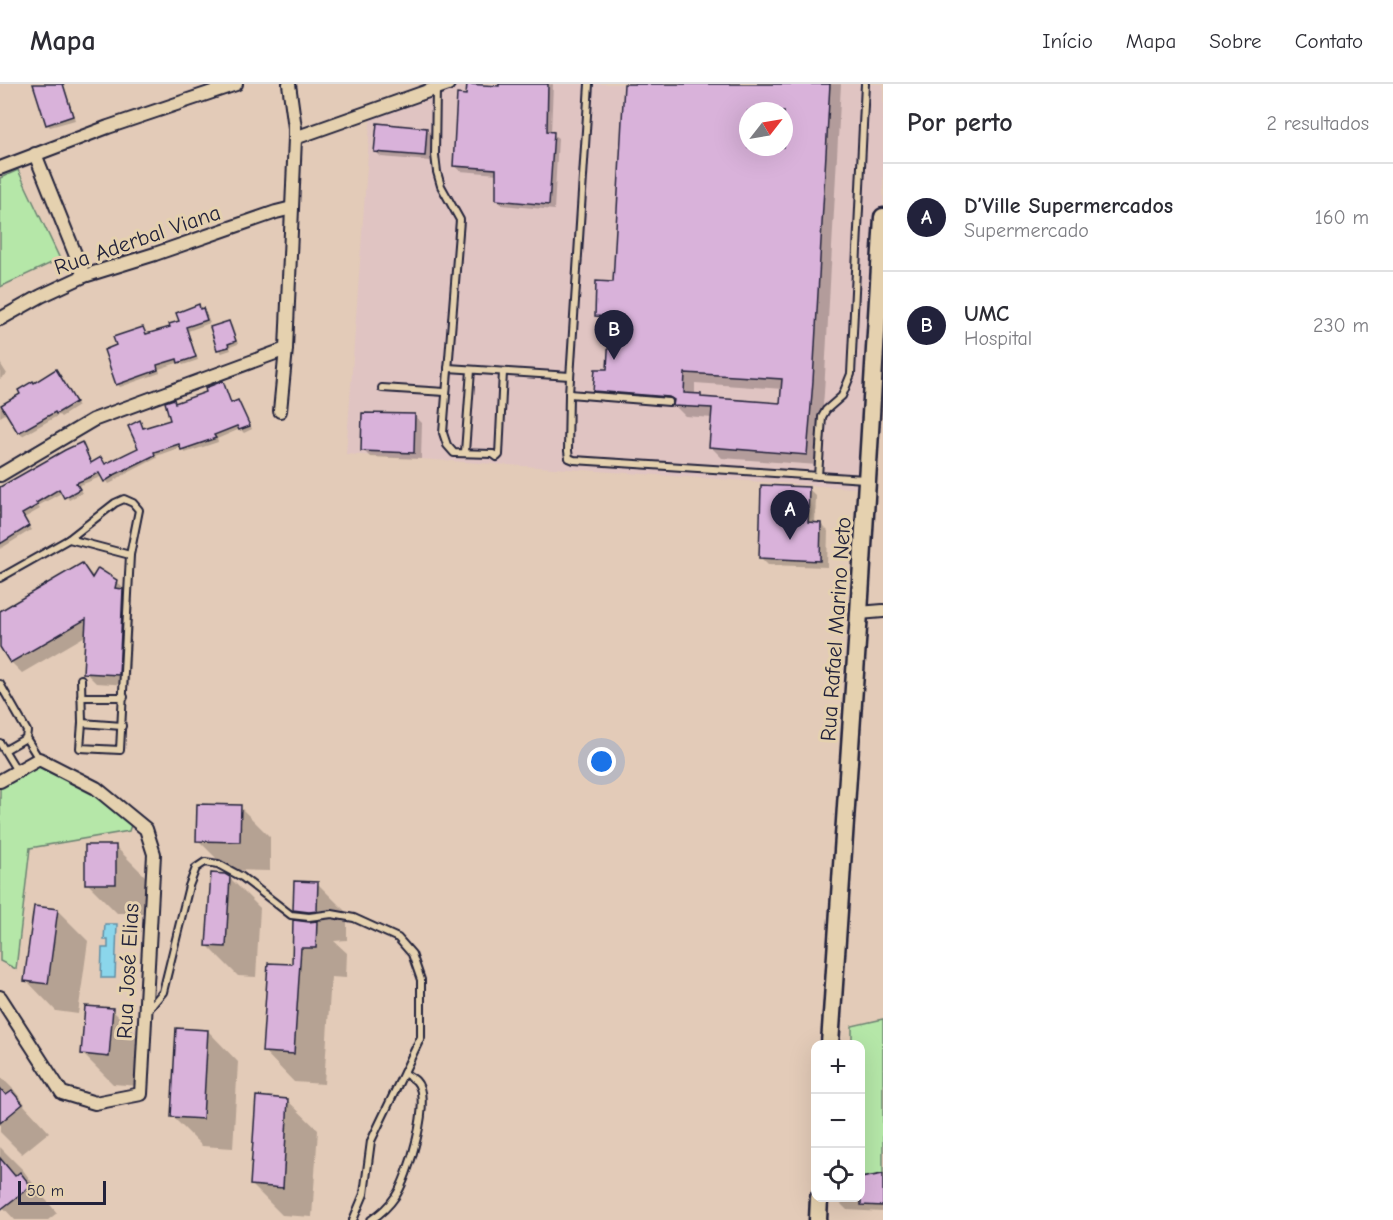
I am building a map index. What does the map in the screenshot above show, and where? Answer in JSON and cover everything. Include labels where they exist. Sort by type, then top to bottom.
[{"type":"street","points":[[0,168],[108,127],[236,84]]},
{"type":"street","points":[[280,411],[286,349],[295,138],[289,84]]},
{"type":"street","points":[[295,138],[442,86]]},
{"type":"street","points":[[35,154],[84,276]]},
{"type":"street","name":"Rua Aderbal Viana","points":[[0,319],[84,276],[292,208]]},
{"type":"street","name":"Rua Rafael Marino Neto","points":[[830,1040],[883,217]]},
{"type":"street","points":[[0,475],[93,420],[286,349]]},
{"type":"street","points":[[859,613],[883,611]]},
{"type":"street","points":[[0,781],[39,759]]},
{"type":"street","name":"Rua José Elias","points":[[0,997],[62,1093],[95,1103],[141,1094],[154,854],[146,829],[96,788],[39,759]]},
{"type":"street","points":[[818,1220],[819,1202]]},
{"type":"lane","points":[[589,84],[569,394],[567,451],[569,458],[867,479]]},
{"type":"lane","points":[[818,476],[822,417],[826,410],[842,396],[851,374],[865,84]]},
{"type":"lane","points":[[442,86],[435,155],[437,172],[441,186],[460,220],[443,433],[447,445],[454,453],[493,454],[497,457],[499,455],[503,372]]},
{"type":"lane","points":[[448,368],[570,376]]},
{"type":"lane","points":[[465,452],[471,370]]},
{"type":"lane","points":[[382,388],[446,392]]},
{"type":"lane","points":[[569,394],[669,402]]},
{"type":"lane","points":[[0,578],[69,539],[116,503],[124,500],[133,503],[139,510],[130,555],[120,750],[80,748],[81,679]]},
{"type":"lane","points":[[69,539],[130,555]]},
{"type":"lane","points":[[0,684],[27,731],[26,738],[39,759]]},
{"type":"lane","points":[[81,697],[124,697]]},
{"type":"lane","points":[[82,723],[122,726]]},
{"type":"lane","points":[[5,750],[26,738]]},
{"type":"lane","points":[[0,743],[18,771]]},
{"type":"lane","points":[[146,1013],[163,992],[189,886],[196,868],[205,862],[218,864],[242,878],[291,915],[309,917],[332,915],[354,918],[398,938],[412,954],[421,980],[421,1037],[371,1141],[364,1194],[353,1220]]},
{"type":"lane","points":[[371,1220],[396,1197],[401,1188],[420,1127],[421,1092],[416,1081],[404,1073]]},
{"type":"shaded area","points":[[448,84],[883,84],[883,217],[867,489],[346,454],[371,111]]},
{"type":"green space","points":[[18,170],[60,259],[0,287],[0,178]]},
{"type":"green space","points":[[39,759],[96,788],[133,819],[129,831],[30,848],[16,969],[0,961],[0,781]]},
{"type":"green space","points":[[883,1019],[883,1174],[865,1177],[865,1040],[852,1040],[852,1026]]},
{"type":"water","points":[[105,924],[117,924],[115,978],[101,978],[102,948],[108,948],[108,940],[104,940]]},
{"type":"building","points":[[33,84],[63,84],[73,116],[46,125]]},
{"type":"building","points":[[467,84],[499,86],[499,84],[548,84],[547,131],[554,132],[549,205],[496,200],[496,169],[453,166],[457,94],[466,95]]},
{"type":"building","points":[[624,84],[830,84],[807,455],[709,447],[712,408],[673,406],[674,400],[669,397],[593,391],[595,369],[607,369],[610,317],[595,316],[596,281],[613,282]],"holes":[[[685,373],[782,379],[780,403],[701,397],[701,394],[684,393]]]},
{"type":"building","points":[[377,123],[427,128],[425,156],[374,152]]},
{"type":"building","points":[[199,304],[207,320],[186,327],[196,357],[178,363],[177,359],[157,365],[158,370],[116,385],[104,350],[116,345],[113,337],[143,327],[146,334],[170,327],[169,324],[179,321],[176,313]]},
{"type":"building","points":[[229,321],[236,341],[228,344],[229,347],[217,350],[210,327]]},
{"type":"building","points":[[56,369],[76,402],[18,433],[1,405],[20,394],[18,390]]},
{"type":"building","points":[[223,381],[231,403],[238,400],[250,426],[239,430],[237,426],[214,435],[216,438],[181,450],[179,444],[154,452],[155,455],[104,482],[99,473],[76,483],[80,489],[64,498],[59,489],[22,514],[29,526],[0,544],[0,487],[82,442],[91,463],[101,457],[105,464],[138,448],[128,426],[140,420],[143,428],[170,420],[165,402],[174,399],[175,403],[206,392],[205,388]]},
{"type":"building","points":[[362,413],[415,414],[414,453],[361,451]]},
{"type":"building","points":[[761,485],[809,487],[808,522],[821,523],[820,561],[759,558]]},
{"type":"building","points":[[82,563],[92,578],[98,568],[117,580],[115,588],[123,589],[119,675],[83,673],[86,619],[10,663],[0,647],[0,611]]},
{"type":"building","points":[[197,804],[241,805],[240,842],[196,841]]},
{"type":"building","points":[[85,845],[116,845],[116,884],[85,884]]},
{"type":"building","points":[[211,873],[225,874],[230,877],[226,947],[206,946]]},
{"type":"building","points":[[294,881],[318,882],[317,911],[293,910]]},
{"type":"building","points":[[34,906],[58,909],[48,984],[24,981]]},
{"type":"building","points":[[293,920],[317,921],[316,948],[301,948],[294,1054],[262,1052],[268,963],[292,964]]},
{"type":"building","points":[[85,1006],[113,1008],[109,1057],[81,1054]]},
{"type":"building","points":[[176,1028],[208,1030],[203,1119],[171,1117]]},
{"type":"building","points":[[0,1088],[6,1095],[12,1091],[23,1104],[0,1123]]},
{"type":"building","points":[[256,1096],[288,1099],[283,1188],[250,1185]]},
{"type":"building","points":[[0,1158],[15,1176],[20,1172],[31,1186],[0,1210]]},
{"type":"building","points":[[883,1174],[883,1206],[861,1205],[861,1202],[865,1202],[865,1177]]},
{"type":"place","name":"UMC","points":[[614,360]]},
{"type":"place","name":"D’Ville Supermercados","points":[[790,540]]}]
